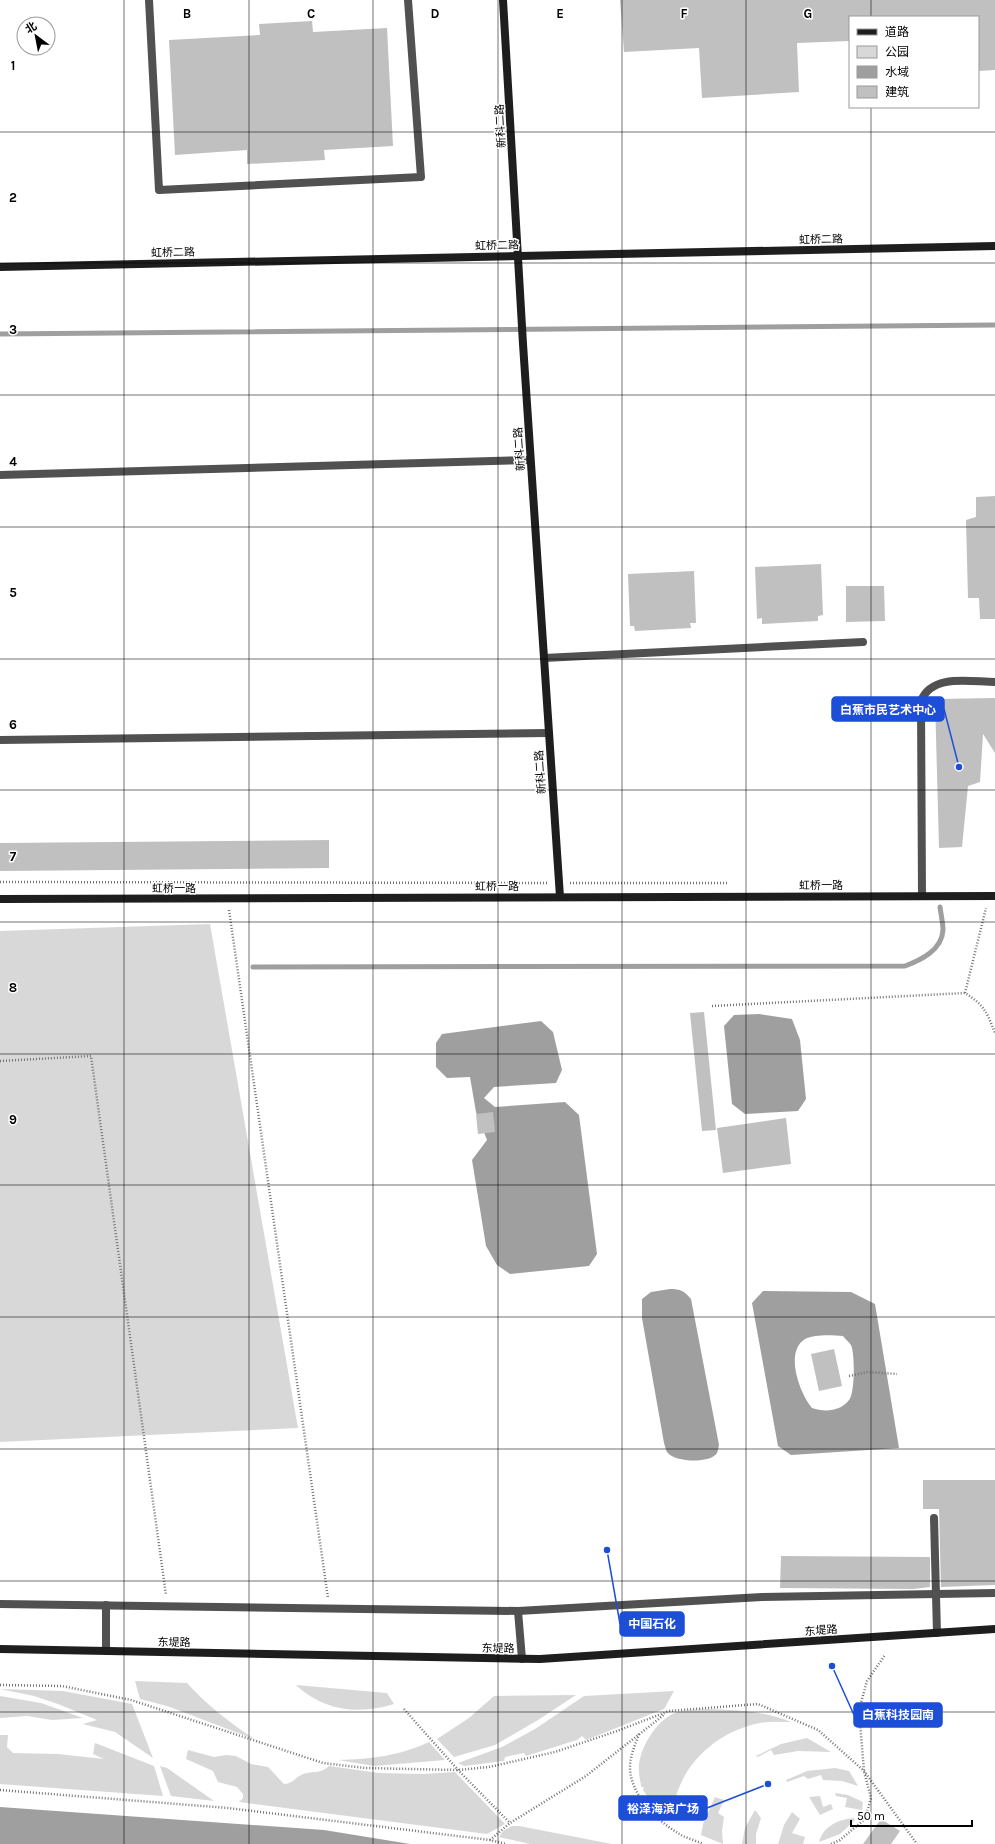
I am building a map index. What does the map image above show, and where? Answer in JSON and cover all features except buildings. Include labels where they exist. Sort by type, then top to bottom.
[{"type":"street","points":[[149,0],[159,190],[421,177],[408,0]]},
{"type":"street","name":"新科二路","points":[[503,0],[530,460],[560,897]]},
{"type":"street","name":"虹桥二路","points":[[0,267],[995,246]]},
{"type":"street","points":[[0,475],[530,460]]},
{"type":"street","points":[[544,658],[863,642]]},
{"type":"street","points":[[922,896],[921,701],[929,688],[936,684],[945,682],[995,682]]},
{"type":"street","points":[[0,740],[548,733]]},
{"type":"street","name":"虹桥一路","points":[[0,899],[995,896]]},
{"type":"street","points":[[934,1518],[937,1633]]},
{"type":"street","points":[[0,1604],[168,1605],[518,1611],[762,1597],[995,1593]]},
{"type":"street","points":[[106,1605],[106,1651]]},
{"type":"street","points":[[518,1611],[522,1659]]},
{"type":"street","name":"东堤路","points":[[0,1649],[540,1659],[995,1629]]},
{"type":"path","points":[[0,882],[732,883]]},
{"type":"path","points":[[965,993],[986,912],[986,896]]},
{"type":"path","points":[[228,899],[330,1608]]},
{"type":"path","points":[[712,1006],[965,993],[978,1001],[988,1014],[995,1033]]},
{"type":"path","points":[[0,1061],[91,1056],[168,1605]]},
{"type":"path","points":[[849,1376],[868,1372],[897,1374]]},
{"type":"path","points":[[831,1844],[840,1840],[865,1819],[871,1798],[864,1771],[859,1710],[867,1682],[885,1655]]},
{"type":"path","points":[[0,1685],[62,1686],[131,1700],[323,1763],[365,1768],[458,1770],[490,1767],[555,1752],[617,1731],[669,1711],[758,1704],[818,1730],[864,1771],[917,1844]]},
{"type":"path","points":[[404,1709],[458,1770],[510,1822]]},
{"type":"path","points":[[490,1840],[510,1822],[586,1776],[669,1711]]},
{"type":"path","points":[[639,1734],[633,1751],[630,1767],[632,1783],[658,1818],[678,1833],[704,1844]]},
{"type":"path","points":[[0,1790],[228,1808],[490,1840],[506,1844]]},
{"type":"green space","points":[[210,924],[298,1428],[0,1442],[0,931]]},
{"type":"green space","points":[[135,1681],[187,1683],[202,1699],[254,1739],[167,1706],[140,1699]]},
{"type":"green space","points":[[296,1685],[387,1693],[394,1704],[355,1710],[342,1708],[318,1700],[307,1694]]},
{"type":"green space","points":[[0,1689],[63,1691],[132,1704],[153,1758],[115,1732],[83,1724],[97,1720],[34,1696]]},
{"type":"green space","points":[[674,1691],[664,1709],[586,1740],[582,1736],[577,1740],[526,1756],[524,1753],[505,1757],[504,1761],[464,1766],[458,1763],[502,1747],[535,1729],[584,1696]]},
{"type":"green space","points":[[576,1695],[538,1720],[495,1745],[454,1757],[437,1739],[469,1718],[494,1696]]},
{"type":"green space","points":[[0,1696],[41,1703],[83,1718],[52,1720],[27,1716],[0,1718]]},
{"type":"green space","points":[[708,1709],[761,1713],[791,1722],[768,1722],[748,1726],[724,1736],[713,1744],[703,1752],[687,1772],[679,1787],[669,1818],[651,1801],[643,1790],[644,1787],[641,1787],[639,1765],[643,1749],[657,1726],[669,1716],[683,1711]]},
{"type":"green space","points":[[0,1735],[8,1735],[7,1747],[13,1753],[58,1754],[104,1759],[93,1754],[95,1743],[154,1766],[163,1796],[0,1784]]},
{"type":"green space","points":[[807,1738],[831,1752],[798,1751],[774,1755],[771,1750],[758,1757],[756,1756],[781,1744]]},
{"type":"green space","points":[[429,1742],[445,1760],[374,1766],[338,1760],[362,1759],[396,1754]]},
{"type":"green space","points":[[188,1750],[214,1757],[226,1755],[236,1756],[251,1764],[268,1767],[284,1784],[291,1782],[301,1775],[326,1769],[329,1766],[379,1773],[423,1774],[455,1772],[505,1824],[487,1834],[239,1802],[243,1798],[243,1794],[237,1787],[218,1782],[213,1771],[186,1759]]},
{"type":"green space","points":[[160,1766],[167,1768],[214,1801],[171,1796]]},
{"type":"green space","points":[[835,1768],[849,1771],[858,1786],[842,1781],[823,1780],[821,1775],[808,1779],[804,1776],[787,1782],[786,1780],[807,1771]]},
{"type":"green space","points":[[835,1793],[848,1795],[863,1802],[862,1810],[845,1807],[847,1798],[836,1796]]},
{"type":"green space","points":[[820,1796],[823,1807],[831,1804],[833,1809],[820,1815],[809,1797]]},
{"type":"green space","points":[[715,1797],[724,1800],[718,1813],[724,1817],[722,1831],[723,1844],[701,1835],[703,1824]]},
{"type":"green space","points":[[755,1810],[761,1818],[756,1834],[756,1844],[742,1844],[745,1828]]},
{"type":"green space","points":[[792,1812],[800,1819],[792,1833],[805,1837],[803,1844],[778,1844],[784,1825]]},
{"type":"green space","points":[[854,1818],[855,1820],[840,1834],[819,1842],[821,1836],[832,1824]]},
{"type":"green space","points":[[512,1826],[519,1826],[612,1844],[530,1844],[499,1837],[503,1831]]},
{"type":"water","points":[[759,1014],[792,1019],[800,1040],[806,1099],[798,1111],[745,1114],[732,1104],[724,1026],[734,1015]]},
{"type":"water","points":[[541,1021],[553,1032],[562,1070],[556,1083],[494,1087],[484,1098],[495,1107],[565,1102],[579,1115],[597,1254],[589,1266],[510,1274],[497,1265],[486,1246],[472,1160],[487,1140],[476,1112],[470,1077],[447,1078],[436,1067],[436,1043],[442,1034]]},
{"type":"water","points":[[670,1289],[682,1291],[691,1299],[719,1445],[718,1451],[715,1455],[704,1460],[683,1460],[676,1458],[667,1452],[664,1443],[642,1318],[642,1299],[651,1292]]},
{"type":"water","points":[[763,1291],[851,1292],[875,1304],[899,1448],[791,1455],[778,1446],[752,1303]],"holes":[[[829,1335],[843,1336],[851,1345],[853,1356],[854,1373],[851,1396],[845,1404],[837,1409],[822,1410],[812,1408],[807,1402],[796,1373],[796,1353],[799,1345],[809,1337]]]},
{"type":"water","points":[[0,1807],[324,1830],[410,1844],[0,1844]]},
{"type":"waterway","points":[[0,334],[995,325]]},
{"type":"waterway","points":[[253,967],[905,966],[918,961],[930,953],[939,943],[943,930],[940,907]]},
{"type":"place","name":"白蕉市民艺术中心","points":[[959,767]]},
{"type":"place","name":"中国石化","points":[[607,1550]]},
{"type":"place","name":"白蕉科技园南","points":[[832,1666]]},
{"type":"place","name":"裕泽海滨广场","points":[[768,1784]]}]
